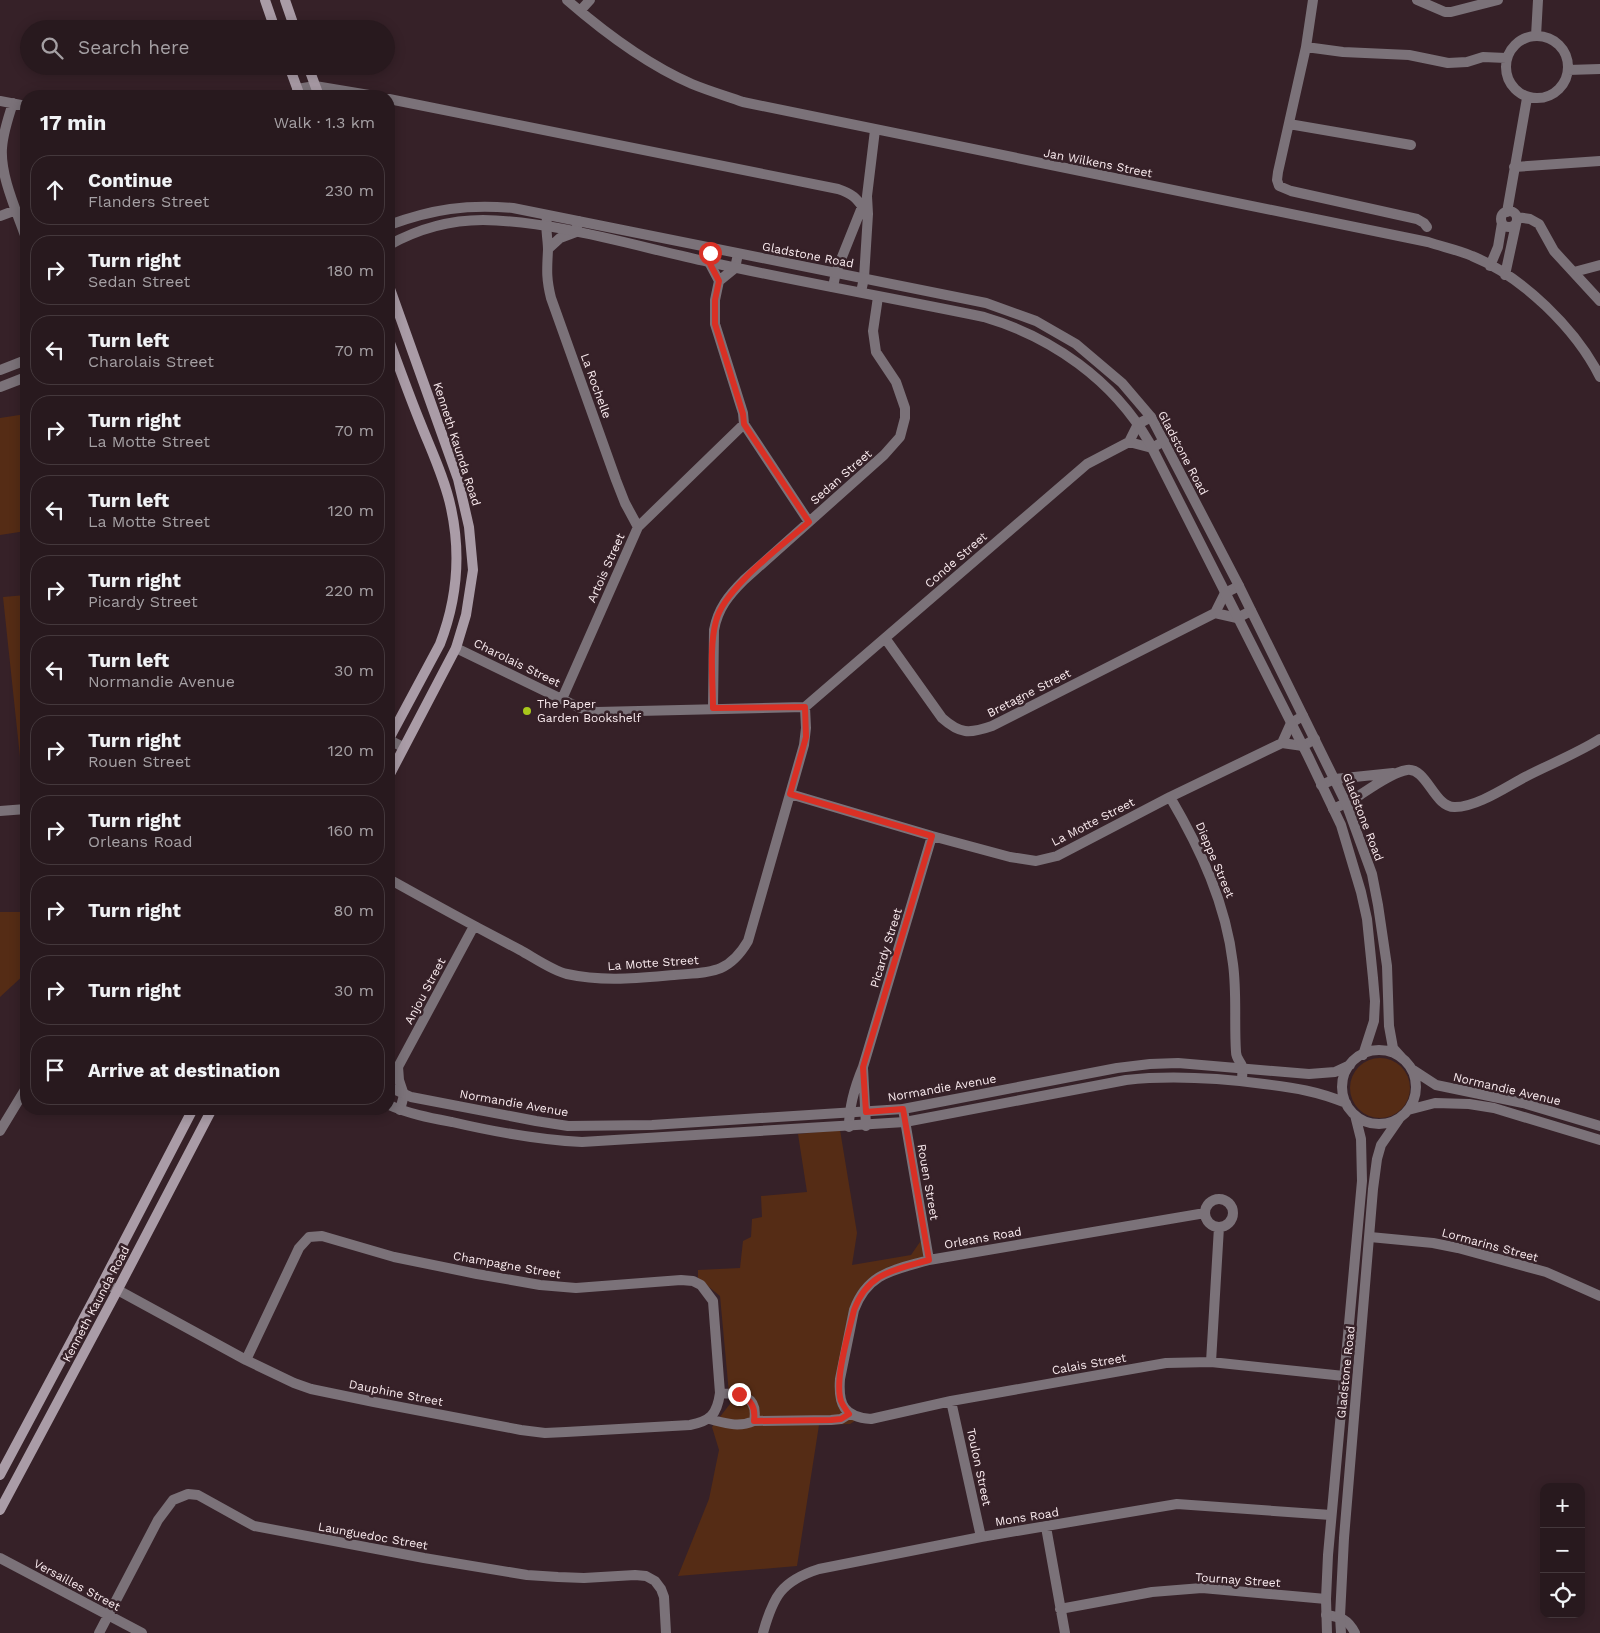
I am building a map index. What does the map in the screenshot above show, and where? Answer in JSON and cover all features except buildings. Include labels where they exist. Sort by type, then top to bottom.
[{"type":"main road","points":[[265,0],[272,20]]},
{"type":"main road","points":[[285,0],[292,20]]},
{"type":"main road","points":[[292,75],[298,90]]},
{"type":"main road","points":[[311,75],[317,90]]},
{"type":"main road","name":"Kenneth Kaunda Road","points":[[395,303],[465,506],[472,547],[472,570],[466,615],[456,648],[395,764]]},
{"type":"main road","name":"Kenneth Kaunda Road","points":[[395,356],[451,507],[457,551],[454,592],[449,617],[440,644],[395,728]]},
{"type":"main road","points":[[426,438],[440,431]]},
{"type":"main road","name":"Kenneth Kaunda Road","points":[[0,1475],[104,1282],[190,1115]]},
{"type":"main road","name":"Kenneth Kaunda Road","points":[[0,1510],[209,1115]]},
{"type":"street","name":"Jan Wilkens Street","points":[[567,0],[601,29],[628,48],[691,83],[743,102],[1428,242],[1474,256],[1529,291],[1566,327],[1586,352],[1600,377]]},
{"type":"street","points":[[580,11],[590,0]]},
{"type":"street","points":[[1313,0],[1306,47],[1277,180],[1281,188],[1417,219],[1427,227]]},
{"type":"street","points":[[1417,0],[1445,12],[1451,12],[1498,0]]},
{"type":"street","points":[[1536,36],[1538,0]]},
{"type":"street","points":[[1536,36],[1545,37],[1560,46],[1568,61],[1566,79],[1562,87],[1555,94],[1546,98],[1527,98],[1511,86],[1505,68],[1506,58],[1521,40],[1536,36]]},
{"type":"street","points":[[1306,47],[1343,52],[1409,55],[1448,63],[1468,62],[1483,57],[1506,58]]},
{"type":"street","points":[[1568,70],[1600,69]]},
{"type":"street","points":[[304,90],[315,86],[339,90]]},
{"type":"street","points":[[1490,266],[1498,247],[1502,217],[1507,212],[1527,98]]},
{"type":"street","points":[[395,100],[838,189],[852,194],[865,210]]},
{"type":"street","points":[[0,101],[20,105]]},
{"type":"street","points":[[13,103],[1,150],[5,178],[20,221]]},
{"type":"street","points":[[1290,124],[1412,145]]},
{"type":"street","points":[[861,292],[864,278],[866,196],[875,130]]},
{"type":"street","points":[[1514,167],[1600,161]]},
{"type":"street","name":"Gladstone Road","points":[[395,222],[456,207],[485,206],[513,208],[986,303],[1036,321],[1076,344],[1097,361],[1122,383],[1151,417],[1239,586],[1346,803],[1372,874],[1387,966],[1389,1026],[1393,1048],[1402,1058]]},
{"type":"street","points":[[0,216],[16,210]]},
{"type":"street","points":[[832,288],[836,272],[865,210]]},
{"type":"street","points":[[1505,275],[1517,221],[1512,212],[1507,212]]},
{"type":"street","name":"La Rochelle","points":[[548,215],[546,226],[548,249],[546,268],[551,298],[624,503],[638,527]]},
{"type":"street","points":[[1502,223],[1508,228],[1517,221],[1530,219],[1539,224],[1544,230],[1550,246],[1600,301]]},
{"type":"street","name":"Gladstone Road","points":[[395,242],[427,228],[461,221],[506,221],[546,226],[735,268],[984,317],[1030,334],[1068,355],[1088,371],[1111,392],[1138,424],[1152,448],[1303,746],[1340,825],[1367,919],[1375,1001],[1374,1021],[1363,1054]]},
{"type":"street","points":[[548,249],[560,238],[576,232],[578,221]]},
{"type":"street","points":[[711,248],[709,262],[719,281]]},
{"type":"street","points":[[738,254],[735,268],[719,281],[715,300],[715,324],[743,414],[744,424],[809,522]]},
{"type":"street","points":[[1574,272],[1600,265]]},
{"type":"street","points":[[894,300],[897,284]]},
{"type":"street","name":"Sedan Street","points":[[713,708],[714,630],[720,610],[731,592],[884,455],[900,437],[904,426],[905,408],[902,396],[896,382],[874,347],[873,331],[878,297]]},
{"type":"street","points":[[0,370],[20,362]]},
{"type":"street","points":[[0,387],[20,379]]},
{"type":"street","points":[[1151,417],[1138,424],[1129,442],[1152,448],[1164,441]]},
{"type":"street","name":"Artois Street","points":[[562,699],[638,527],[744,424]]},
{"type":"street","name":"Conde Street","points":[[805,707],[1087,464],[1129,442]]},
{"type":"street","points":[[1239,586],[1225,593],[1215,613],[1237,618],[1251,611]]},
{"type":"street","name":"Bretagne Street","points":[[885,638],[942,718],[953,728],[965,732],[978,731],[992,726],[1215,613]]},
{"type":"street","name":"Charolais Street","points":[[456,648],[580,708],[596,712],[805,707]]},
{"type":"street","name":"La Motte Street","points":[[395,882],[565,974],[619,980],[694,974],[721,969],[735,959],[748,941],[806,737],[805,707]]},
{"type":"street","points":[[1303,716],[1291,724],[1282,743],[1303,746],[1315,739]]},
{"type":"street","points":[[1322,785],[1335,779],[1399,772],[1410,769],[1415,771],[1430,786],[1445,805],[1459,807],[1497,793],[1600,739]]},
{"type":"street","points":[[395,742],[403,747]]},
{"type":"street","name":"La Motte Street","points":[[790,794],[932,836],[1010,857],[1036,861],[1057,856],[1170,797],[1282,743]]},
{"type":"street","points":[[1333,809],[1399,772]]},
{"type":"street","name":"Dieppe Street","points":[[1170,797],[1202,857],[1220,900],[1234,965],[1236,1056],[1242,1068],[1242,1081]]},
{"type":"street","points":[[0,811],[20,809]]},
{"type":"street","name":"Picardy Street","points":[[849,1127],[849,1113],[853,1094],[863,1067],[932,836]]},
{"type":"street","name":"Anjou Street","points":[[395,1068],[474,926]]},
{"type":"street","points":[[1372,1051],[1393,1053],[1402,1058],[1412,1070],[1416,1080],[1414,1101],[1399,1119],[1390,1123],[1372,1123],[1355,1115],[1346,1103],[1342,1090],[1344,1077],[1350,1065],[1363,1054],[1372,1051]]},
{"type":"street","points":[[1224,1080],[1226,1066],[1236,1056]]},
{"type":"street","name":"Normandie Avenue","points":[[395,1090],[404,1095],[568,1126],[652,1125],[903,1109],[1125,1067],[1178,1063],[1321,1074],[1335,1072],[1350,1065]]},
{"type":"street","name":"Picardy Street","points":[[863,1067],[866,1126]]},
{"type":"street","name":"Normandie Avenue","points":[[1412,1070],[1436,1085],[1522,1103],[1600,1126]]},
{"type":"street","name":"Anjou Street","points":[[395,1072],[400,1080],[404,1095],[400,1110]]},
{"type":"street","points":[[395,1108],[494,1132],[533,1138],[582,1142],[866,1126],[905,1122],[1126,1080],[1170,1077],[1242,1081],[1309,1090],[1346,1103]]},
{"type":"street","points":[[0,1131],[20,1098]]},
{"type":"street","name":"Normandie Avenue","points":[[1408,1110],[1435,1103],[1469,1104],[1494,1108],[1600,1140]]},
{"type":"street","name":"Rouen Street","points":[[903,1109],[929,1260]]},
{"type":"street","name":"Gladstone Road","points":[[1327,1633],[1326,1587],[1330,1528],[1358,1226],[1362,1155],[1360,1134],[1355,1115]]},
{"type":"street","name":"Gladstone Road","points":[[1341,1633],[1344,1529],[1377,1159],[1381,1145],[1399,1119]]},
{"type":"street","points":[[533,1138],[536,1121]]},
{"type":"street","points":[[1222,1199],[1230,1203],[1234,1210],[1233,1219],[1227,1225],[1219,1227],[1211,1224],[1205,1213],[1207,1205],[1214,1200],[1222,1199]]},
{"type":"street","name":"Orleans Road","points":[[847,1411],[839,1390],[854,1310],[857,1300],[869,1284],[885,1272],[929,1260],[1205,1213]]},
{"type":"street","name":"Lormarins Street","points":[[1358,1226],[1366,1225],[1370,1232],[1432,1242],[1546,1272],[1600,1296]]},
{"type":"street","points":[[1210,1362],[1219,1227]]},
{"type":"street","name":"Champagne Street","points":[[246,1360],[299,1248],[309,1237],[316,1235],[394,1257],[496,1278],[560,1288],[681,1280],[693,1281],[701,1285],[713,1301],[720,1394],[718,1406],[709,1418]]},
{"type":"street","points":[[1356,1246],[1369,1248]]},
{"type":"street","name":"Dauphine Street","points":[[104,1282],[117,1291],[246,1360],[311,1389],[521,1430],[545,1432],[690,1425],[701,1423],[709,1418]]},
{"type":"street","name":"Calais Street","points":[[847,1411],[860,1418],[871,1418],[951,1401],[1166,1363],[1210,1362],[1344,1376]]},
{"type":"street","points":[[1345,1365],[1353,1364],[1359,1366]]},
{"type":"street","points":[[1343,1388],[1356,1388]]},
{"type":"street","points":[[720,1394],[739,1394],[749,1399],[755,1413],[754,1421]]},
{"type":"street","name":"Toulon Street","points":[[951,1401],[981,1537]]},
{"type":"street","points":[[709,1418],[729,1425],[744,1426],[754,1421],[841,1419],[847,1411]]},
{"type":"street","name":"Launguedoc Street","points":[[108,1616],[166,1506],[172,1500],[188,1494],[198,1496],[254,1526],[424,1558],[550,1577],[646,1576],[655,1581],[662,1589],[666,1633]]},
{"type":"street","name":"Mons Road","points":[[763,1633],[767,1617],[781,1590],[796,1577],[819,1569],[981,1537],[1177,1504],[1331,1516]]},
{"type":"street","points":[[1332,1505],[1346,1505]]},
{"type":"street","points":[[1046,1527],[1065,1633]]},
{"type":"street","points":[[1330,1528],[1344,1529]]},
{"type":"street","name":"Versailles Street","points":[[0,1558],[142,1633]]},
{"type":"street","points":[[1326,1587],[1342,1588]]},
{"type":"street","name":"Tournay Street","points":[[1060,1609],[1152,1592],[1202,1588],[1326,1599]]},
{"type":"street","points":[[1326,1615],[1340,1616],[1352,1626],[1355,1633]]},
{"type":"street","points":[[99,1633],[108,1616]]},
{"type":"shaded area","points":[[20,415],[20,532],[0,535],[0,418]]},
{"type":"shaded area","points":[[20,596],[20,757],[3,597]]},
{"type":"shaded area","points":[[0,912],[20,912],[20,979],[0,997]]},
{"type":"shaded area","points":[[1374,1058],[1386,1058],[1397,1063],[1405,1071],[1410,1082],[1408,1100],[1397,1113],[1386,1118],[1374,1118],[1363,1113],[1355,1105],[1350,1094],[1350,1082],[1355,1071],[1363,1063]]},
{"type":"shaded area","points":[[840,1130],[857,1233],[852,1265],[911,1255],[922,1241],[925,1259],[890,1266],[875,1276],[859,1296],[839,1388],[856,1420],[850,1424],[819,1425],[797,1566],[678,1576],[709,1499],[719,1450],[712,1427],[730,1404],[720,1296],[698,1278],[698,1270],[740,1268],[743,1241],[751,1237],[752,1219],[762,1217],[761,1196],[807,1192],[798,1134]]},
{"type":"place","name":"The Paper Garden Bookshelf","points":[[527,711]]},
{"type":"route","points":[[710,253],[709,262],[719,281],[714,310],[715,324],[743,414],[744,424],[809,522],[731,592],[724,602],[714,630],[713,708],[805,707],[806,737],[790,794],[932,836],[863,1067],[866,1112],[903,1109],[929,1260],[885,1272],[869,1284],[857,1300],[839,1390],[840,1400],[849,1414],[841,1419],[831,1420],[754,1421],[753,1405],[749,1399],[739,1394]]}]
